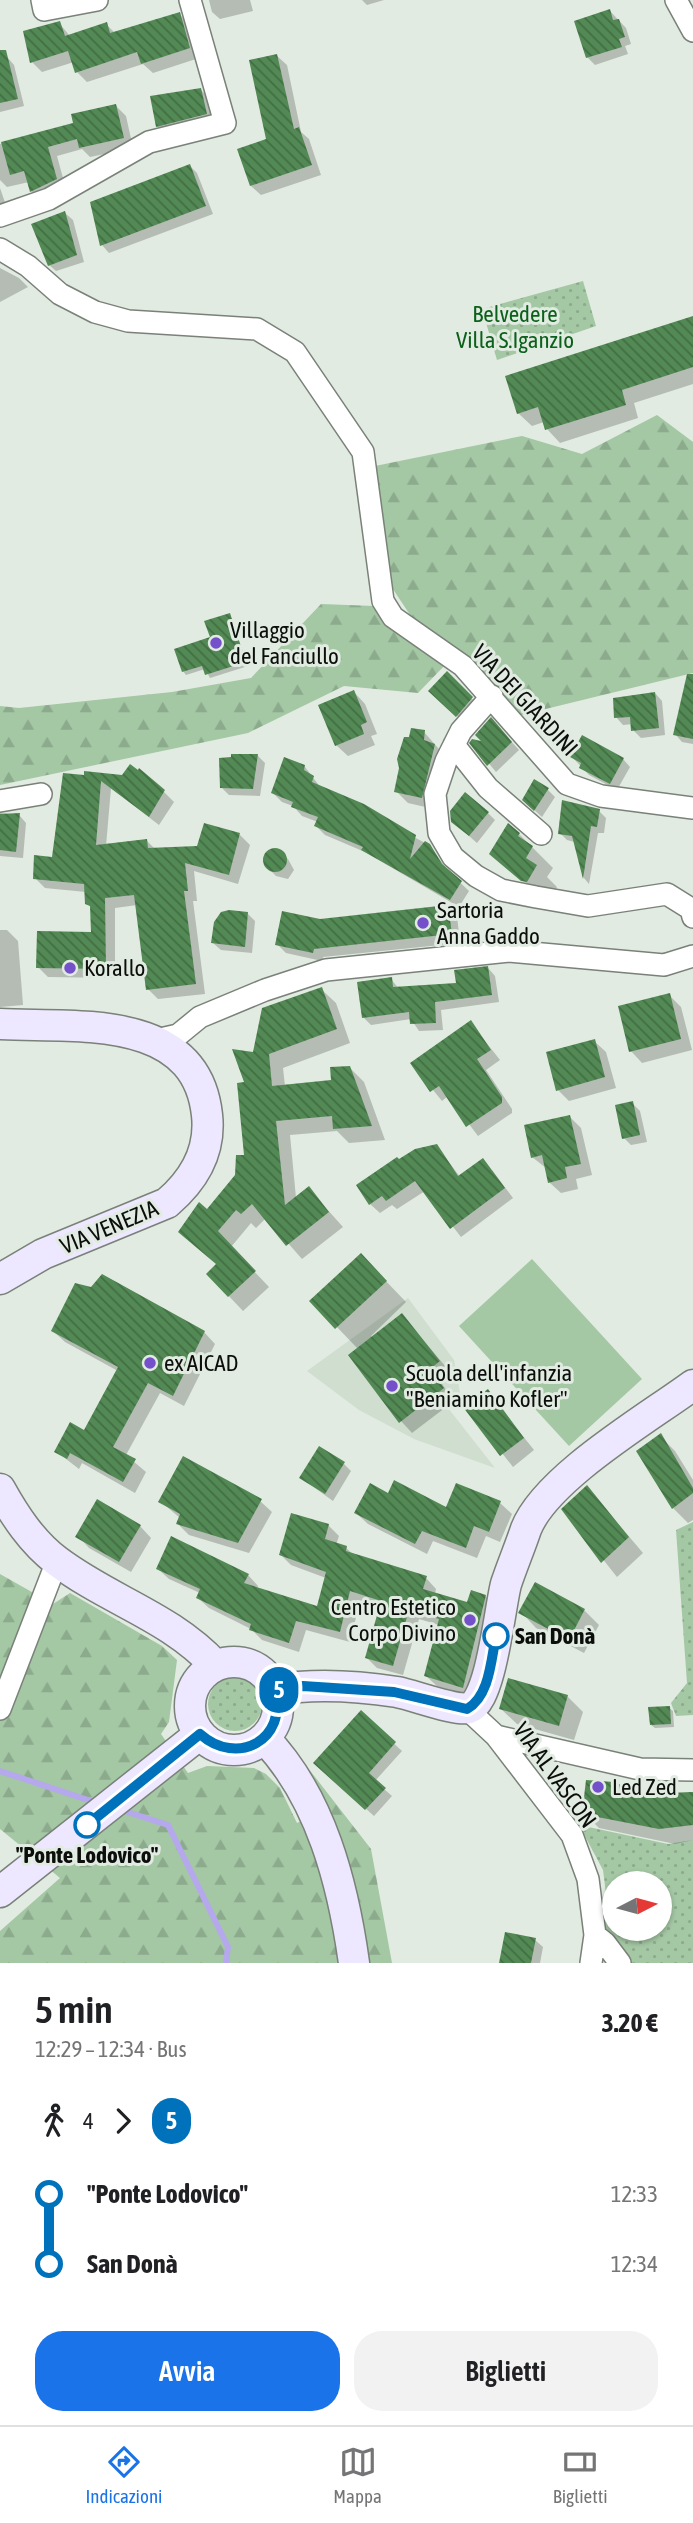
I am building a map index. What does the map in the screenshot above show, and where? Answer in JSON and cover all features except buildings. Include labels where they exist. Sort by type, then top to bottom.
[{"type":"main road","name":"VIA VENEZIA","points":[[0,1024],[125,1030],[156,1040],[182,1060],[204,1097],[206,1137],[200,1161],[189,1181],[167,1203],[43,1254],[0,1279]]},
{"type":"main road","points":[[275,1690],[303,1686],[394,1692],[467,1709],[474,1705],[485,1686],[506,1584],[528,1525],[536,1513],[569,1475],[693,1385]]},
{"type":"main road","points":[[0,1489],[27,1532],[57,1560],[86,1581],[168,1624],[197,1645],[215,1665]]},
{"type":"main road","points":[[233,1661],[251,1665],[266,1675],[275,1690],[276,1717],[264,1738],[246,1748],[233,1750],[220,1747],[200,1734],[192,1720],[191,1695],[196,1683],[215,1665],[233,1661]]},
{"type":"main road","points":[[0,1892],[200,1734]]},
{"type":"main road","points":[[264,1738],[300,1786],[322,1834],[340,1887],[354,1963]]},
{"type":"street","points":[[42,0],[44,9],[97,0]]},
{"type":"street","points":[[0,216],[49,199],[149,142],[225,123],[190,0]]},
{"type":"street","points":[[676,0],[693,31]]},
{"type":"street","name":"VIA DEI GIARDINI","points":[[0,249],[28,266],[60,293],[94,312],[128,321],[257,329],[295,352],[363,452],[386,608],[393,617],[463,666],[567,784],[601,796],[693,808]]},
{"type":"street","points":[[492,696],[461,731],[435,794],[439,832],[453,857],[475,876],[501,890],[588,906],[667,894],[691,909],[693,917]]},
{"type":"street","points":[[454,745],[488,788],[541,834]]},
{"type":"street","points":[[0,801],[41,794]]},
{"type":"street","points":[[156,1040],[178,1035],[200,1017],[252,995],[326,970],[509,951],[664,965],[693,956]]},
{"type":"street","points":[[0,1709],[57,1560]]},
{"type":"street","name":"VIA AL VASCON","points":[[467,1709],[496,1736],[572,1835],[588,1879],[595,1935],[591,1963]]},
{"type":"street","points":[[496,1736],[640,1769],[693,1770]]},
{"type":"street","points":[[595,1935],[605,1943],[620,1963]]},
{"type":"shaded area","name":"Scuola dell'infanzia \"Beniamino Kofler\"","points":[[408,1298],[454,1360],[461,1398],[448,1408],[495,1468],[414,1439],[359,1410],[307,1371]]},
{"type":"green space","name":"Belvedere Villa S.Iganzio","points":[[583,281],[596,326],[497,360],[482,309]]},
{"type":"green space","points":[[657,415],[693,442],[693,673],[521,715],[466,655],[414,621],[389,583],[375,466],[522,436],[582,454]]},
{"type":"green space","points":[[321,604],[374,606],[383,620],[447,663],[418,693],[344,686],[248,733],[0,785],[0,706],[19,708],[172,692],[251,678]]},
{"type":"green space","points":[[532,1259],[642,1379],[569,1446],[459,1326]]},
{"type":"green space","points":[[693,1522],[693,1715],[676,1716],[671,1703],[687,1683],[676,1530]]},
{"type":"green space","points":[[0,1574],[53,1604],[70,1593],[162,1646],[177,1660],[169,1722],[161,1734],[188,1773],[207,1766],[254,1768],[266,1774],[280,1788],[297,1823],[314,1815],[293,1761],[301,1759],[371,1849],[392,1963],[0,1963],[0,1931],[60,1878],[0,1829]]},
{"type":"green space","points":[[235,1677],[254,1685],[262,1704],[254,1723],[235,1731],[216,1723],[208,1704],[216,1685]]},
{"type":"green space","points":[[579,1825],[668,1844],[693,1840],[693,1963],[630,1963],[614,1941],[672,1941],[672,1871],[603,1871]]},
{"type":"waterway","points":[[0,1771],[97,1803]]},
{"type":"waterway","points":[[118,1809],[168,1825],[228,1947],[226,1963]]},
{"type":"bus line","name":"5","points":[[87,1825],[200,1734],[220,1747],[233,1750],[246,1748],[264,1738],[273,1726],[278,1709],[275,1690],[303,1686],[394,1692],[467,1709],[474,1705],[485,1686],[496,1636]]},
{"type":"place","name":"Villaggio del Fanciullo","points":[[216,643]]},
{"type":"place","name":"Sartoria Anna Gaddo","points":[[423,923]]},
{"type":"place","name":"Korallo","points":[[70,968]]},
{"type":"place","name":"ex AICAD","points":[[150,1363]]},
{"type":"place","name":"Scuola dell'infanzia \"Beniamino Kofler\"","points":[[392,1386]]},
{"type":"place","name":"Centro Estetico Corpo Divino","points":[[470,1620]]},
{"type":"place","name":"San Donà","points":[[496,1636]]},
{"type":"place","name":"Led Zed","points":[[598,1787]]},
{"type":"place","name":"\"Ponte Lodovico\"","points":[[87,1825]]}]
